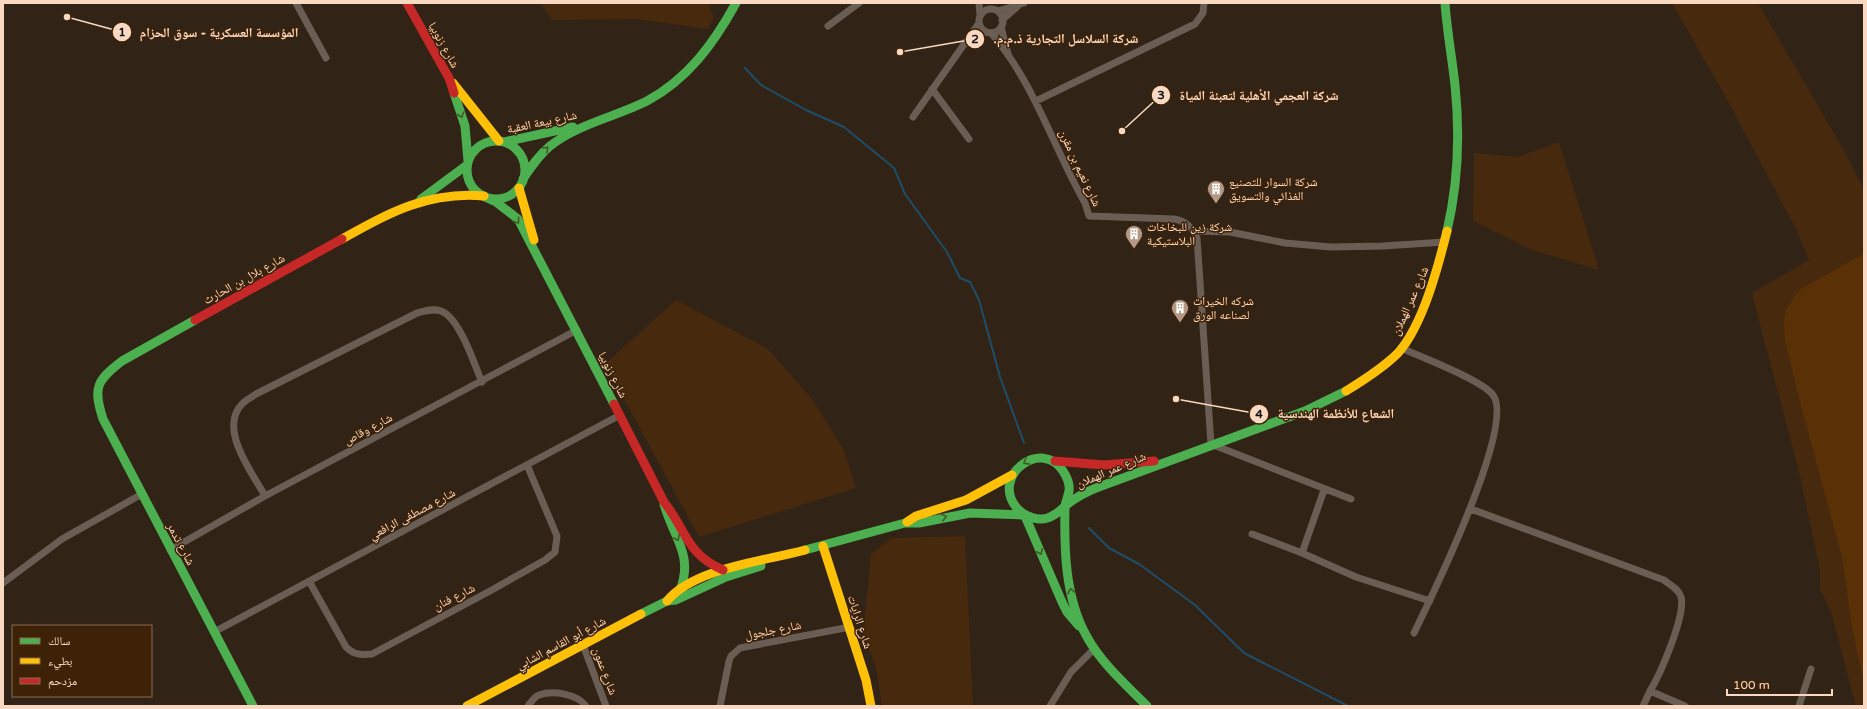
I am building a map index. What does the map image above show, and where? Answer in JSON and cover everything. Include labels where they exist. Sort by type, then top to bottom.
[{"type":"street","points":[[296,3],[326,58]]},
{"type":"street","name":"شارع زنوبيا","points":[[407,3],[449,78],[501,142]]},
{"type":"street","name":"شارع بيعة العقبة","points":[[501,142],[585,125],[619,113],[647,100],[683,74],[710,47],[722,30],[736,3]]},
{"type":"street","points":[[828,26],[859,3]]},
{"type":"street","points":[[979,3],[979,19],[988,32]]},
{"type":"street","points":[[986,3],[995,10],[1002,24]]},
{"type":"street","points":[[1036,101],[1195,24],[1204,13],[1204,3]]},
{"type":"street","name":"شارع عمر الهملان","points":[[1065,506],[1095,488],[1168,459],[1324,404],[1341,395],[1392,359],[1401,348],[1410,336],[1429,292],[1445,242],[1451,210],[1457,129],[1455,88],[1445,3]]},
{"type":"street","points":[[964,46],[988,32],[996,32],[1022,4]]},
{"type":"street","points":[[913,117],[964,46],[985,10],[995,10],[1022,4]]},
{"type":"street","name":"شارع نعيم بن مقرن","points":[[1002,24],[1009,58]]},
{"type":"street","name":"شارع نعيم بن مقرن","points":[[988,32],[1009,58],[1036,101],[1085,203],[1089,216],[1182,220],[1194,231]]},
{"type":"street","name":"شارع زنوبيا","points":[[449,78],[464,126],[468,163]]},
{"type":"street","points":[[932,89],[969,139]]},
{"type":"street","name":"شارع بيعة العقبة","points":[[521,183],[532,164],[550,145],[585,125]]},
{"type":"street","points":[[491,141],[501,142],[512,146],[519,153],[523,161],[524,170],[521,183],[512,194],[504,198],[496,199],[485,197],[477,192],[468,180],[468,163],[477,148],[491,141]]},
{"type":"street","name":"شارع بلال بن الحارث","points":[[414,204],[449,180],[468,163]]},
{"type":"street","points":[[449,180],[450,195]]},
{"type":"street","name":"شارع زنوبيا","points":[[521,183],[540,260]]},
{"type":"street","name":"شارع بلال بن الحارث","points":[[96,389],[102,376],[122,361],[377,219],[414,204],[450,195],[466,194],[485,197]]},
{"type":"street","name":"شارع زنوبيا","points":[[485,197],[496,202],[518,220],[577,330],[664,502],[674,514],[696,554],[708,564],[723,570]]},
{"type":"street","points":[[1351,499],[1324,490],[1211,444],[1197,238],[1194,231],[1230,232],[1285,243],[1331,247],[1384,246],[1445,242]]},
{"type":"street","points":[[265,496],[236,443],[233,428],[235,416],[243,403],[256,394],[417,313],[432,309],[441,311],[449,316],[456,325],[482,382]]},
{"type":"street","name":"شارع وقاص","points":[[170,550],[265,496],[482,382],[577,330]]},
{"type":"street","points":[[1401,348],[1481,385],[1494,396],[1497,409],[1497,423],[1471,510],[1414,633]]},
{"type":"street","name":"شارع تدمر","points":[[96,389],[98,403],[103,419],[170,550],[253,706]]},
{"type":"street","name":"شارع مصطفى الرافعي","points":[[214,632],[620,415]]},
{"type":"street","points":[[1065,506],[1054,516],[1047,519],[1039,520],[1024,515],[1015,507],[1010,497],[1009,486],[1012,475],[1017,468],[1028,460],[1041,458],[1050,460],[1060,466],[1067,474],[1070,485],[1069,496],[1065,506],[1064,536],[1067,568],[1073,599],[1082,629],[1094,649],[1147,706]]},
{"type":"street","name":"شارع عمر الهملان","points":[[1050,460],[1082,465],[1107,466],[1168,459]]},
{"type":"street","name":"شارع فنان","points":[[309,581],[350,652],[362,655],[372,654],[490,591],[545,560],[555,552],[557,536],[527,465]]},
{"type":"street","name":"شارع أبو القاسم الشابي","points":[[905,523],[916,516],[966,500],[1012,475]]},
{"type":"street","points":[[1302,553],[1324,490]]},
{"type":"street","points":[[3,583],[62,539],[142,494]]},
{"type":"street","name":"شارع زنوبيا","points":[[664,502],[668,520],[686,559],[686,575],[680,590]]},
{"type":"street","points":[[1471,510],[1664,580],[1676,589],[1681,596],[1683,607],[1676,632],[1643,706]]},
{"type":"street","name":"شارع أبو القاسم الشابي","points":[[667,601],[669,596],[723,570],[766,558],[776,558],[823,546],[905,523],[919,523],[970,513],[1024,515]]},
{"type":"street","points":[[1024,515],[1062,602],[1073,621],[1082,629]]},
{"type":"street","points":[[1252,534],[1302,553],[1356,577],[1430,601]]},
{"type":"street","name":"شارع الرايات","points":[[823,546],[866,680],[871,706]]},
{"type":"street","name":"شارع أبو القاسم الشابي","points":[[467,706],[667,601],[676,600],[726,577],[770,563],[776,558]]},
{"type":"street","name":"شارع جلجول","points":[[720,706],[729,661],[731,656],[740,648],[850,627]]},
{"type":"street","name":"شارع عمون","points":[[583,644],[606,706]]},
{"type":"street","points":[[1050,706],[1071,672],[1094,649]]},
{"type":"street","points":[[1799,706],[1811,669]]},
{"type":"street","points":[[1650,691],[1685,706]]},
{"type":"street","points":[[528,706],[538,695],[547,693],[562,694],[575,698],[586,706]]},
{"type":"shaded area","points":[[541,3],[708,3],[714,18],[708,29],[636,19],[552,20]]},
{"type":"shaded area","points":[[1672,3],[1758,3],[1845,152],[1864,190],[1864,706],[1856,706],[1831,612],[1820,589],[1820,571],[1800,476],[1753,298],[1753,292],[1809,260],[1796,229],[1724,94]]},
{"type":"shaded area","points":[[1559,142],[1599,270],[1532,250],[1473,221],[1474,153],[1518,157]]},
{"type":"shaded area","points":[[1864,254],[1864,683],[1852,627],[1842,557],[1801,406],[1785,340],[1784,320],[1786,310],[1802,288]]},
{"type":"shaded area","points":[[676,300],[768,349],[812,399],[844,450],[856,488],[699,537],[605,364]]},
{"type":"shaded area","points":[[965,536],[973,706],[882,706],[876,667],[863,635],[871,554],[892,538]]},
{"type":"waterway","points":[[745,68],[761,85],[806,110],[844,127],[894,168],[905,194],[947,252],[960,278],[970,282],[979,300],[1000,377],[1024,443]]},
{"type":"waterway","points":[[1089,528],[1109,548],[1139,564],[1195,605],[1244,653],[1348,706]]},
{"type":"traffic: fast","points":[[523,179],[542,153],[561,138],[585,126],[635,107],[662,92],[675,82],[699,59],[719,32],[736,3]]},
{"type":"traffic: fast","points":[[1445,3],[1457,103],[1458,140],[1454,195],[1447,231]]},
{"type":"traffic: fast","points":[[454,93],[465,126],[468,161]]},
{"type":"traffic: fast","points":[[504,142],[573,127]]},
{"type":"traffic: fast","points":[[496,141],[507,143],[520,154],[523,159],[525,170],[523,181],[512,194],[507,197],[496,199],[485,197],[472,186],[469,181],[467,170],[469,159],[480,146],[485,143],[496,141]]},
{"type":"traffic: fast","points":[[421,199],[467,165]]},
{"type":"traffic: fast","points":[[487,198],[496,202],[518,219],[614,404]]},
{"type":"traffic: fast","points":[[195,320],[122,361],[113,368],[102,380],[99,386],[98,400],[103,419],[253,706]]},
{"type":"traffic: fast","points":[[1065,506],[1069,491],[1069,483],[1063,471],[1054,462],[1043,458],[1032,459],[1022,465],[1014,473],[1010,483],[1010,495],[1019,511],[1033,518],[1048,518],[1075,499],[1092,490],[1305,411],[1346,391]]},
{"type":"traffic: fast","points":[[664,504],[681,546],[685,566],[684,578],[680,590]]},
{"type":"traffic: fast","points":[[1065,506],[1067,573],[1074,606],[1080,622],[1087,637],[1100,656],[1115,674],[1147,706]]},
{"type":"traffic: fast","points":[[805,550],[905,523],[919,523],[970,513],[1023,515]]},
{"type":"traffic: fast","points":[[1025,516],[1062,602],[1067,612],[1079,626]]},
{"type":"traffic: fast","points":[[641,614],[667,601],[676,600],[726,577],[761,566]]},
{"type":"traffic: slow","points":[[453,83],[499,141]]},
{"type":"traffic: slow","points":[[519,188],[534,240]]},
{"type":"traffic: slow","points":[[342,239],[376,221],[410,206],[445,197],[464,195],[484,196]]},
{"type":"traffic: slow","points":[[1346,391],[1386,364],[1398,353],[1407,341],[1422,312],[1434,278],[1447,231]]},
{"type":"traffic: slow","points":[[907,522],[916,516],[966,500],[1012,475]]},
{"type":"traffic: slow","points":[[823,546],[866,680],[871,706]]},
{"type":"traffic: slow","points":[[667,601],[679,590],[712,573],[751,562],[805,550]]},
{"type":"traffic: slow","points":[[467,706],[641,614]]},
{"type":"traffic: jam","points":[[407,3],[449,78],[454,93]]},
{"type":"traffic: jam","points":[[195,320],[342,239]]},
{"type":"traffic: jam","points":[[614,404],[664,502],[688,541],[701,557],[723,570]]},
{"type":"traffic: jam","points":[[1055,461],[1104,465],[1154,461]]},
{"type":"place","name":"المؤسسة العسكرية - سوق الحزام","points":[[67,17]]},
{"type":"place","name":".شركة السلاسل التجارية ذ.م.م","points":[[900,52]]},
{"type":"place","name":"شركة العجمي الأهلية لتعبئة المياة","points":[[1122,131]]},
{"type":"place","name":"شركة السوار للتصنيع الغذائي والتسويق","points":[[1216,204]]},
{"type":"place","name":"شركة زين للبخاخات البلاستيكية","points":[[1134,249]]},
{"type":"place","name":"شركه الخيرات لصناعه الورق","points":[[1180,323]]},
{"type":"place","name":"الشعاع للأنظمة الهندسية","points":[[1176,399]]}]
